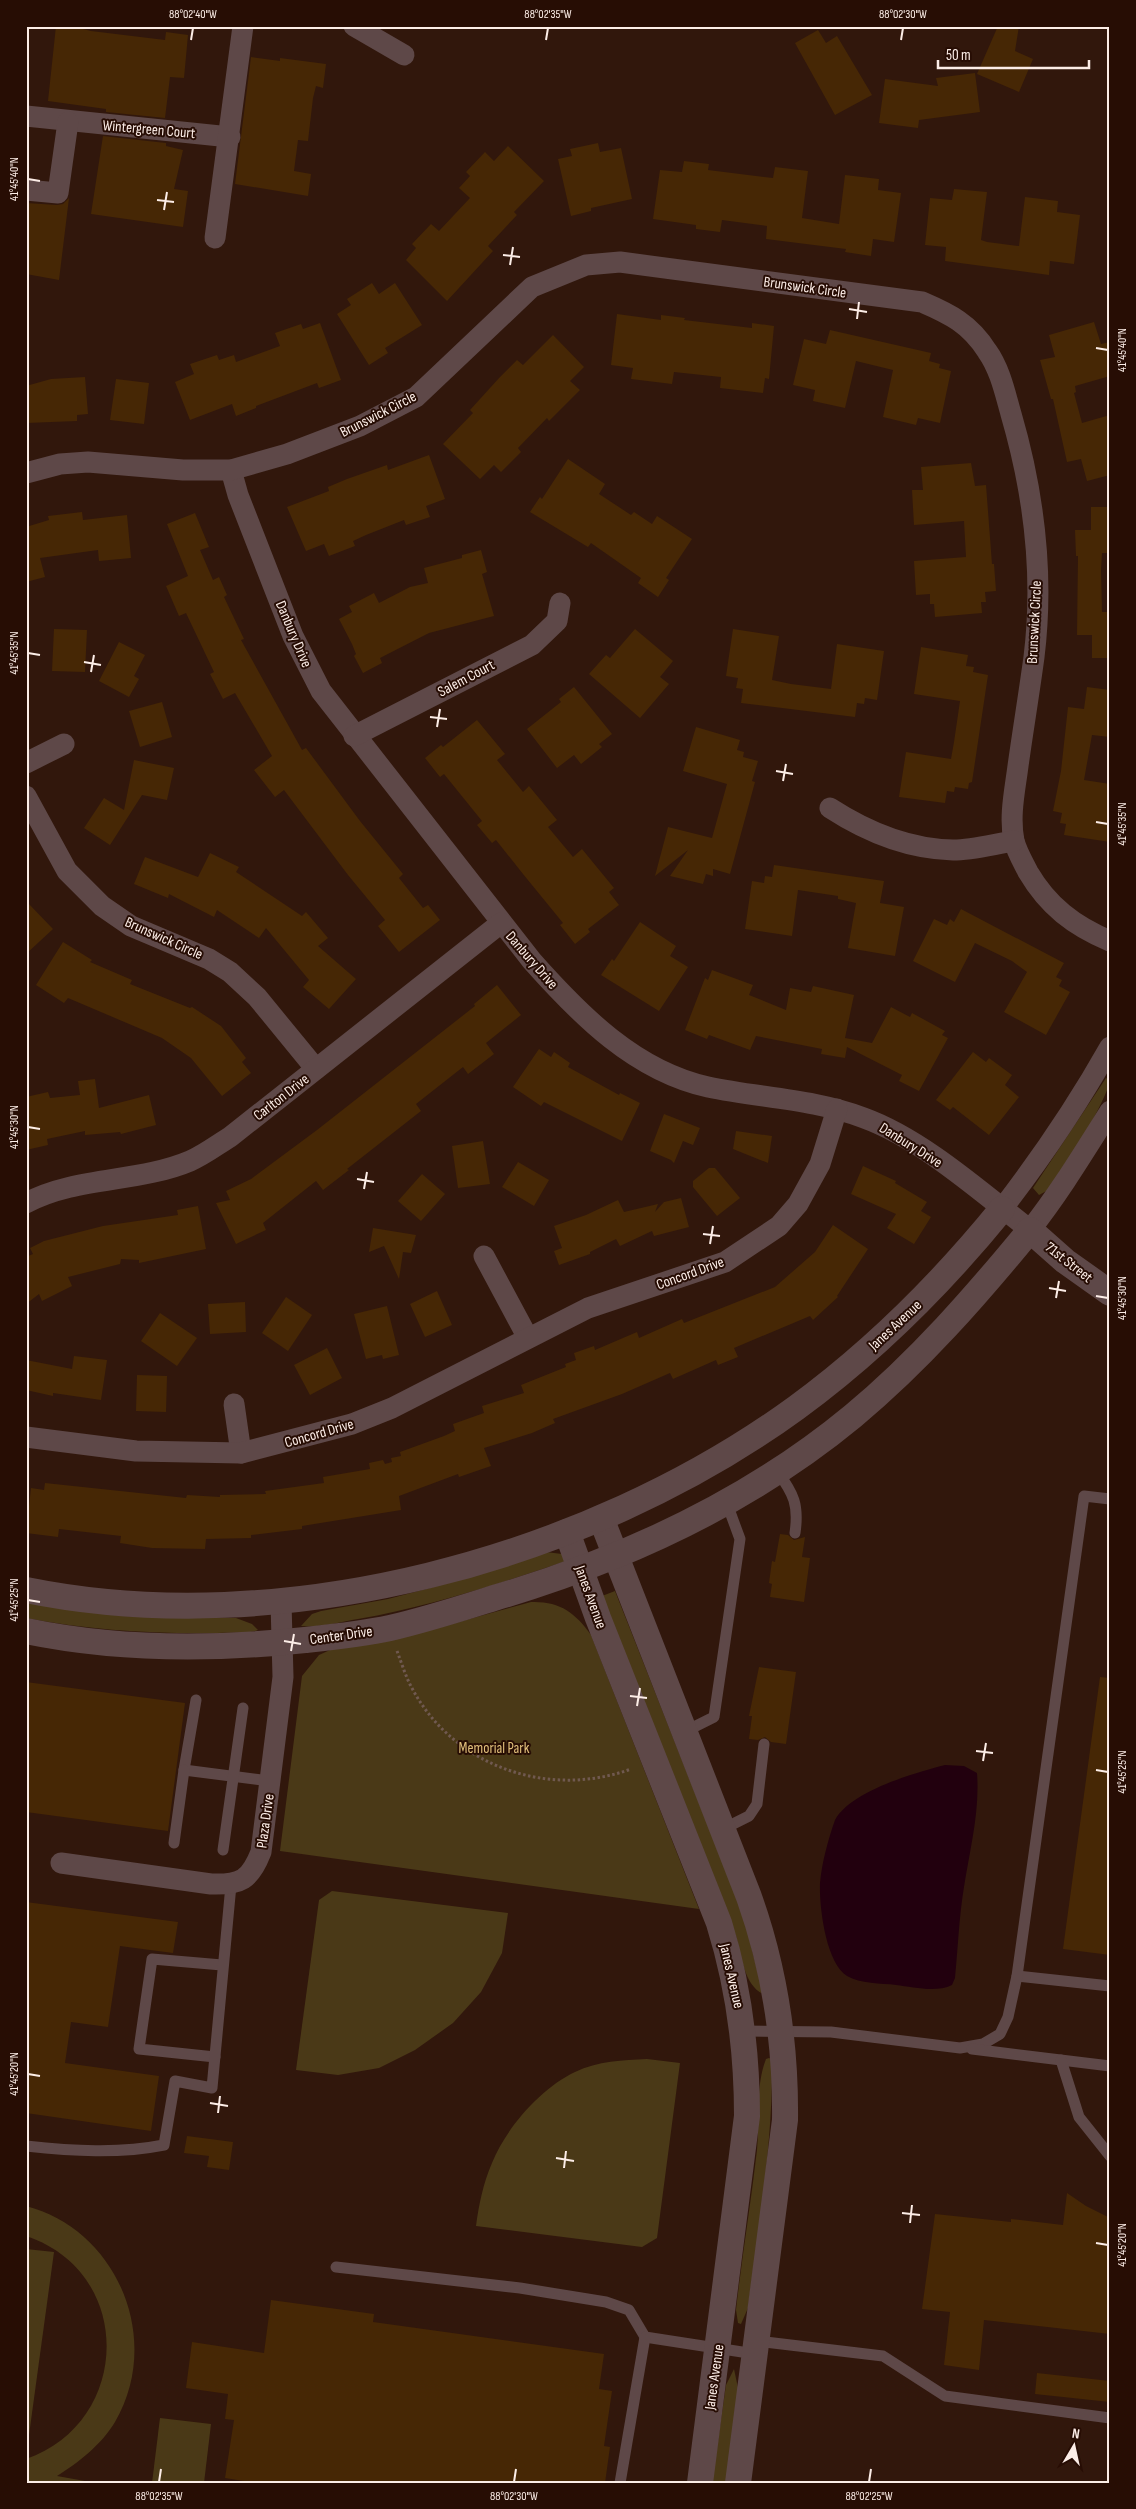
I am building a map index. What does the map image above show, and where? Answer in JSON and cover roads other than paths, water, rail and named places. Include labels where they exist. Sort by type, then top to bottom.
[{"type":"street","points":[[215,238],[230,137],[243,26]]},
{"type":"street","points":[[354,26],[404,55]]},
{"type":"street","name":"Wintergreen Court","points":[[26,116],[68,122],[230,137]]},
{"type":"street","points":[[26,190],[58,193],[68,122]]},
{"type":"street","name":"Brunswick Circle","points":[[26,473],[60,464],[88,462],[183,470],[231,470],[287,454],[347,432],[416,397],[532,286],[586,265],[620,262],[914,301],[953,315],[969,329],[988,351],[998,372],[1023,455],[1032,505],[1038,585],[1038,614],[1012,813],[1014,841],[1035,884],[1056,910],[1084,930],[1110,941]]},
{"type":"street","name":"Danbury Drive","points":[[231,470],[241,504],[293,636],[310,672],[354,736],[501,923],[570,1004],[615,1042],[650,1064],[706,1086],[837,1109],[865,1118],[896,1132],[928,1152],[1030,1230]]},
{"type":"street","name":"Salem Court","points":[[354,736],[532,644],[557,620],[560,603]]},
{"type":"street","points":[[26,762],[64,744]]},
{"type":"street","name":"Brunswick Circle","points":[[26,796],[67,871],[102,906],[131,926],[209,959],[230,972],[257,997],[316,1069]]},
{"type":"street","points":[[830,808],[864,828],[888,838],[922,847],[954,850],[1014,841]]},
{"type":"street","name":"Carlton Drive","points":[[26,1203],[44,1194],[68,1187],[134,1176],[192,1161],[230,1137],[501,923]]},
{"type":"street","name":"Janes Avenue","points":[[700,2483],[747,2116],[744,2031],[730,1960],[719,1923],[567,1532],[601,1518],[728,1454],[796,1408],[831,1381],[916,1307],[1002,1209],[1048,1148],[1110,1047]]},
{"type":"street","name":"Concord Drive","points":[[26,1437],[136,1451],[241,1453],[352,1424],[392,1408],[588,1308],[725,1262],[779,1226],[811,1185],[820,1164],[837,1109]]},
{"type":"street","points":[[616,1556],[660,1537],[777,1471],[852,1417],[953,1322],[1030,1230],[1078,1164],[1110,1111]]},
{"type":"street","name":"71st Street","points":[[1030,1230],[1065,1261],[1110,1293]]},
{"type":"street","points":[[484,1256],[528,1338]]},
{"type":"street","points":[[234,1404],[241,1453]]},
{"type":"street","points":[[601,1518],[723,1829],[761,1932],[769,1960],[781,2030],[785,2081],[785,2120],[738,2483]]},
{"type":"street","points":[[26,1590],[77,1599],[161,1605],[282,1602],[348,1593],[409,1580],[489,1558],[567,1532]]},
{"type":"street","name":"Center Drive","points":[[26,1631],[97,1642],[161,1646],[238,1646],[284,1642],[388,1628],[581,1571],[616,1556]]},
{"type":"street","name":"Plaza Drive","points":[[231,1884],[245,1879],[255,1868],[261,1852],[282,1677],[284,1642],[282,1602]]},
{"type":"street","points":[[61,1863],[211,1884],[231,1884]]},
{"type":"lane","points":[[777,1471],[789,1487],[795,1501],[798,1514],[796,1533]]},
{"type":"lane","points":[[960,2048],[983,2044],[1000,2034],[1008,2017],[1017,1976],[1084,1496],[1110,1499]]},
{"type":"lane","points":[[684,1732],[714,1717],[740,1539],[726,1501]]},
{"type":"lane","points":[[174,1843],[196,1700]]},
{"type":"lane","points":[[223,1850],[243,1708]]},
{"type":"lane","points":[[723,1829],[749,1816],[757,1804],[764,1744]]},
{"type":"lane","points":[[184,1770],[270,1782]]},
{"type":"lane","points":[[26,2146],[61,2150],[137,2151],[164,2145],[175,2081],[212,2088],[231,1884]]},
{"type":"lane","points":[[215,2056],[140,2049],[152,1958],[222,1965]]},
{"type":"lane","points":[[1017,1976],[1110,1986]]},
{"type":"lane","points":[[744,2031],[831,2032],[1110,2066]]},
{"type":"lane","points":[[1061,2060],[1079,2117],[1110,2156]]},
{"type":"lane","points":[[336,2267],[520,2288],[606,2302],[629,2310],[645,2338],[620,2483]]},
{"type":"lane","points":[[645,2338],[718,2348],[756,2347],[884,2356],[945,2396],[1110,2418]]},
{"type":"park label","name":"Memorial Park","points":[[494,1748]]}]
